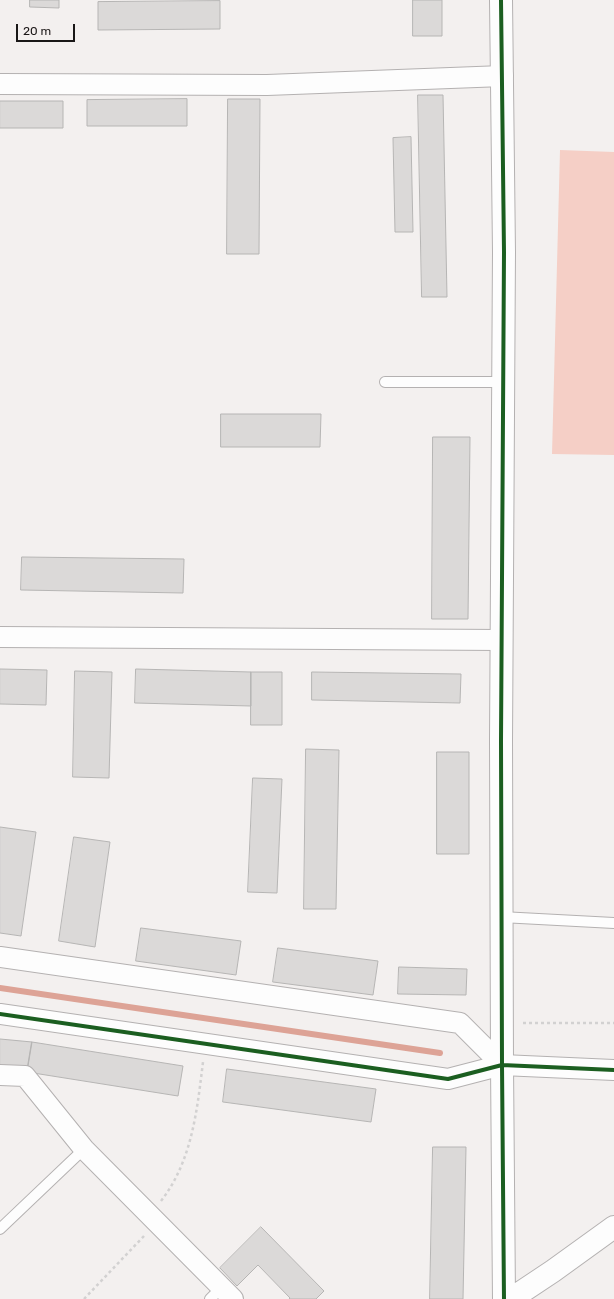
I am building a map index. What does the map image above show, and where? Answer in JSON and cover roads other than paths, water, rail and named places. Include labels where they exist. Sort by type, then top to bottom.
[{"type":"street","points":[[501,0],[504,252],[501,640],[501,917],[504,1299]]},
{"type":"street","points":[[0,84],[267,85],[503,76]]},
{"type":"street","points":[[0,637],[501,640]]},
{"type":"street","points":[[0,956],[460,1023],[502,1065]]},
{"type":"street","points":[[0,1014],[448,1079],[502,1065],[614,1070]]},
{"type":"street","points":[[0,1075],[25,1076],[84,1149],[152,1218],[221,1295]]},
{"type":"street","points":[[512,1299],[614,1227]]},
{"type":"lane","points":[[385,382],[503,382]]},
{"type":"lane","points":[[501,917],[614,923]]},
{"type":"lane","points":[[0,1229],[84,1149]]},
{"type":"waterway","points":[[0,988],[440,1053]]}]
